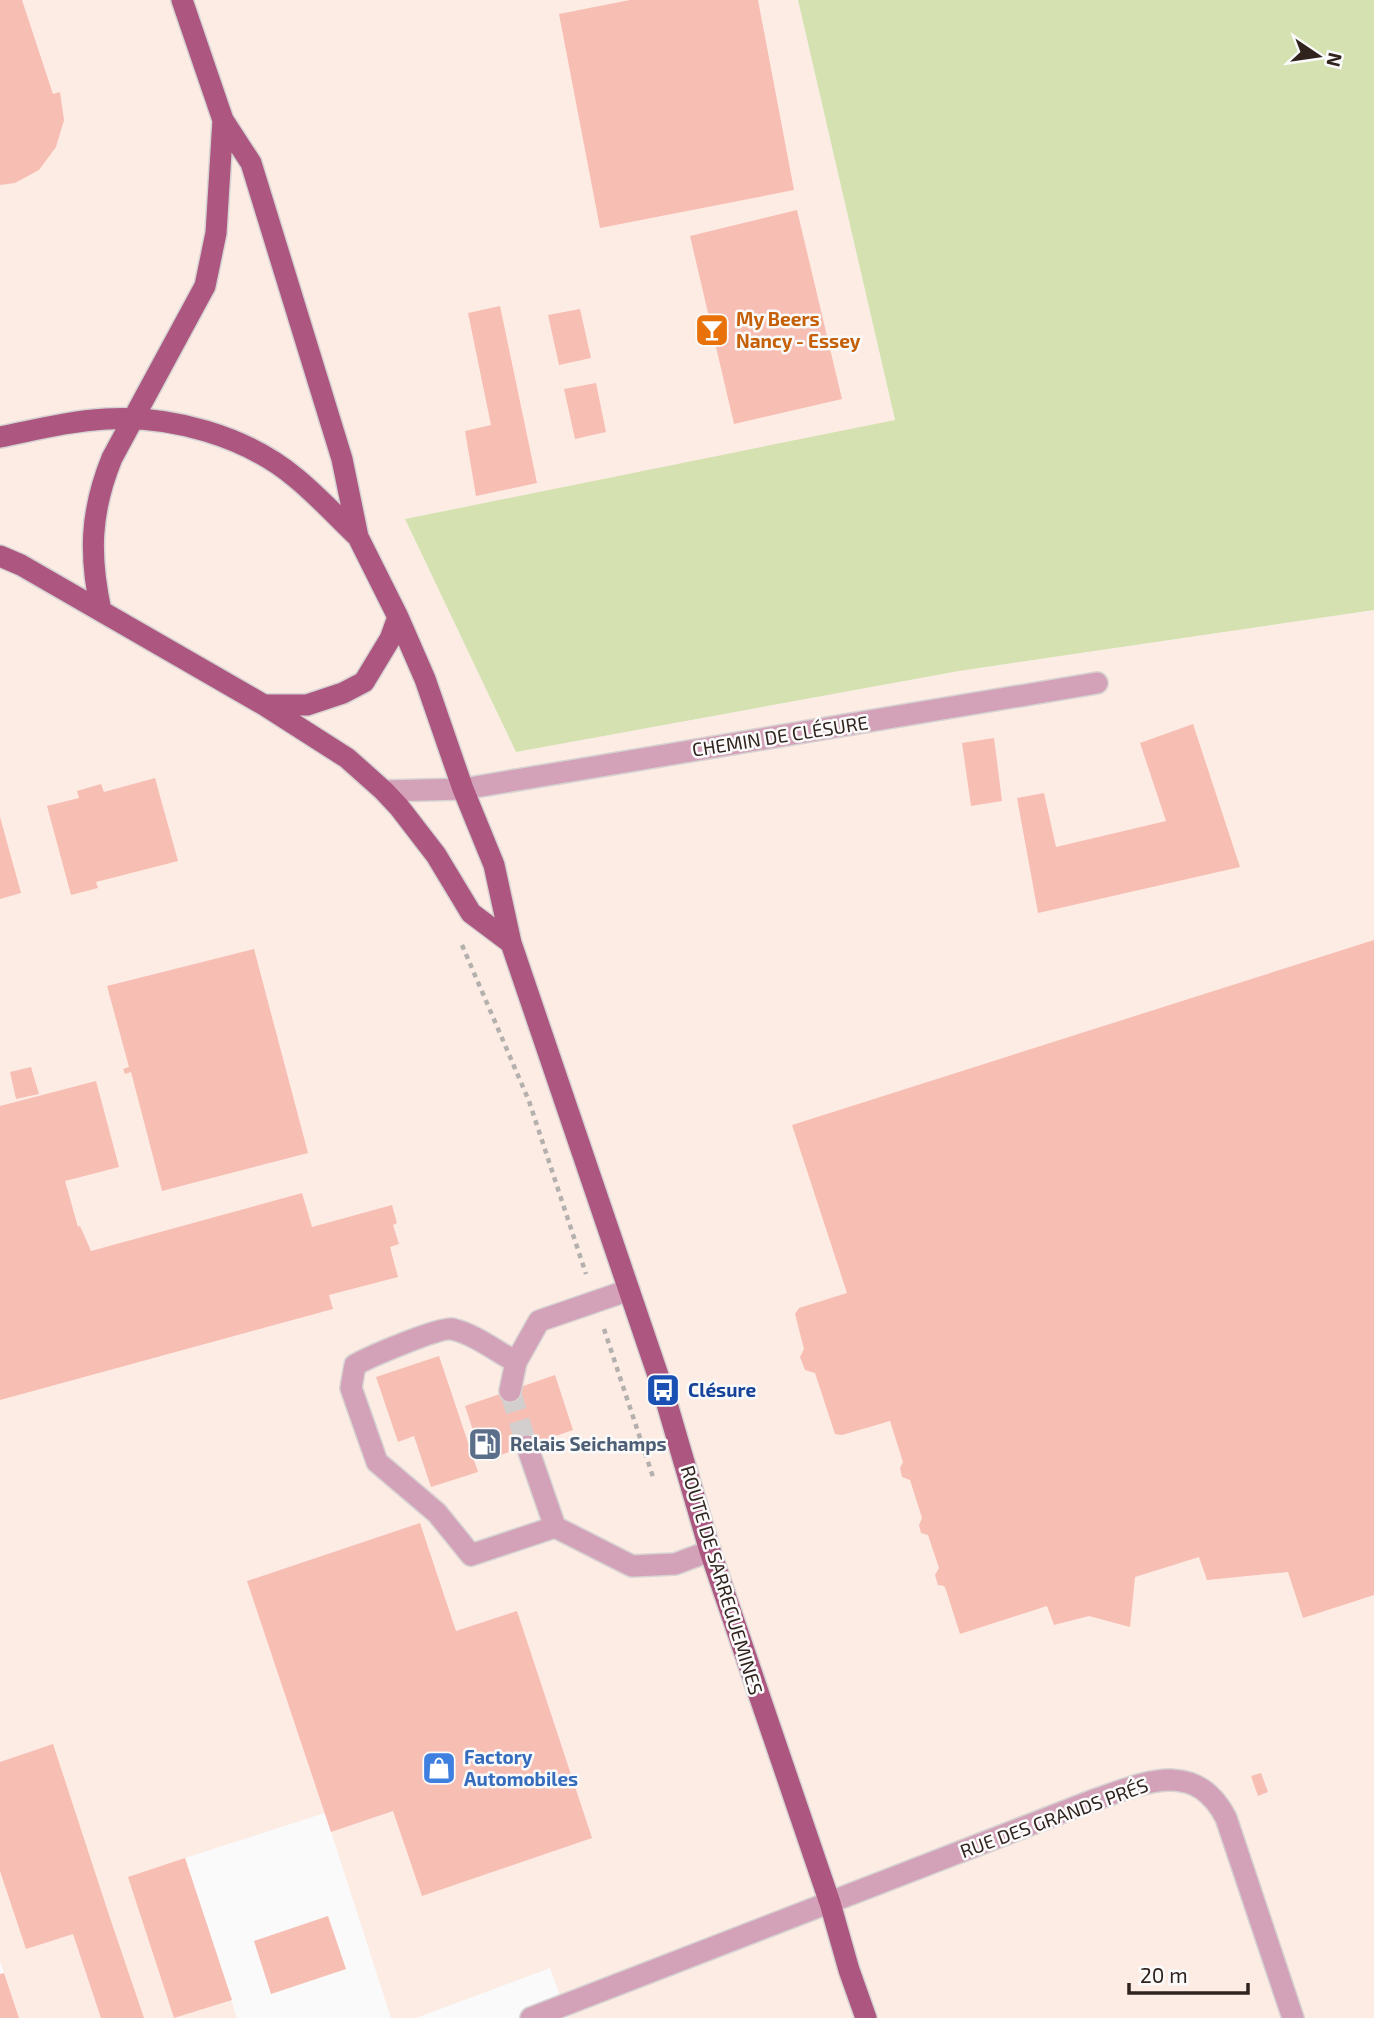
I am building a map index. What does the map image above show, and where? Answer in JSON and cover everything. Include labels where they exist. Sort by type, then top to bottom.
[{"type":"main road","points":[[182,0],[223,120],[251,163],[342,458],[358,537]]},
{"type":"main road","points":[[101,611],[92,544],[94,514],[100,486],[111,458],[135,419],[205,286],[216,233],[223,120]]},
{"type":"main road","points":[[0,437],[106,419],[135,419],[204,431],[249,448],[295,477],[358,537]]},
{"type":"main road","name":"ROUTE DE SARREGUEMINES","points":[[358,537],[425,679],[463,789],[494,865],[511,943],[663,1390],[709,1551],[830,1903],[866,2018]]},
{"type":"main road","points":[[0,556],[21,565],[264,705],[347,758],[384,791],[436,855],[471,913],[511,943]]},
{"type":"main road","points":[[264,705],[307,705],[343,693],[364,681],[390,639],[398,617]]},
{"type":"street","name":"CHEMIN DE CLÉSURE","points":[[384,791],[463,789],[1097,682]]},
{"type":"street","points":[[510,1391],[516,1362],[539,1321],[629,1290]]},
{"type":"street","points":[[516,1362],[449,1328],[370,1355],[355,1365],[351,1388],[377,1462],[437,1513],[471,1555],[555,1527]]},
{"type":"street","points":[[527,1446],[555,1527],[632,1566],[675,1564],[709,1551]]},
{"type":"street","name":"RUE DES GRANDS PRÉS","points":[[531,2018],[1094,1800],[1148,1782],[1179,1780],[1209,1793],[1218,1802],[1226,1818],[1293,2018]]},
{"type":"path","points":[[460,940],[529,1101],[655,1483]]},
{"type":"shaded area","points":[[0,0],[798,0],[895,421],[405,519],[516,752],[959,671],[1374,610],[1374,2018],[568,2018],[550,1968],[416,2018],[391,2018],[325,1813],[185,1858],[237,2018],[19,2018],[0,1961]]},
{"type":"green space","points":[[798,0],[1374,0],[1374,610],[959,671],[516,752],[405,519],[895,420]]},
{"type":"building","points":[[0,0],[22,0],[53,94],[60,92],[64,120],[56,147],[39,170],[15,183],[0,185]]},
{"type":"building","points":[[630,0],[758,0],[794,190],[600,228],[559,14]]},
{"type":"building","points":[[797,210],[842,399],[734,424],[690,236]]},
{"type":"building","points":[[500,306],[537,483],[476,496],[465,431],[491,425],[468,313]]},
{"type":"building","points":[[580,309],[591,358],[559,365],[548,315]]},
{"type":"building","points":[[596,383],[606,432],[575,439],[564,389]]},
{"type":"building","points":[[1193,724],[1240,867],[1038,913],[1017,798],[1044,793],[1056,847],[1166,821],[1140,743]]},
{"type":"building","points":[[994,738],[1002,801],[971,806],[962,743]]},
{"type":"building","points":[[155,778],[178,861],[96,882],[98,888],[71,895],[47,806],[79,798],[77,791],[101,784],[104,792]]},
{"type":"building","points":[[0,817],[21,893],[0,899]]},
{"type":"building","points":[[1374,940],[1374,1595],[1303,1618],[1288,1572],[1207,1580],[1199,1557],[1135,1577],[1130,1627],[1089,1616],[1054,1625],[1047,1606],[960,1634],[946,1590],[944,1586],[938,1585],[935,1575],[939,1568],[928,1535],[921,1533],[919,1525],[922,1518],[910,1480],[902,1477],[900,1468],[903,1462],[890,1421],[842,1435],[835,1434],[815,1373],[805,1370],[800,1357],[804,1349],[795,1314],[799,1308],[847,1293],[792,1125]]},
{"type":"building","points":[[254,949],[308,1153],[162,1191],[131,1072],[125,1074],[123,1069],[129,1067],[107,986]]},
{"type":"building","points":[[31,1067],[39,1094],[16,1099],[10,1072]]},
{"type":"building","points":[[96,1081],[119,1167],[65,1181],[78,1227],[80,1226],[91,1251],[302,1193],[312,1227],[392,1205],[397,1223],[393,1225],[399,1244],[390,1247],[398,1277],[329,1295],[333,1309],[0,1400],[0,1106]]},
{"type":"building","points":[[439,1356],[478,1472],[431,1487],[414,1436],[398,1442],[376,1377]]},
{"type":"building","points":[[555,1375],[573,1430],[483,1461],[465,1406]]},
{"type":"building","name":"Factory Automobiles","points":[[420,1523],[456,1631],[517,1611],[592,1838],[422,1896],[393,1811],[331,1832],[247,1581]]},
{"type":"building","points":[[53,1744],[144,2018],[101,2018],[73,1934],[26,1949],[0,1871],[0,1762]]},
{"type":"building","points":[[1261,1773],[1268,1792],[1258,1796],[1251,1776]]},
{"type":"building","points":[[185,1858],[232,2000],[174,2018],[128,1877]]},
{"type":"building","points":[[328,1916],[346,1969],[271,1994],[254,1941]]},
{"type":"building","points":[[4,1973],[19,2018],[0,2018],[0,1974]]},
{"type":"tunnel","points":[[510,1391],[527,1446]]},
{"type":"place","name":"My Beers Nancy - Essey","points":[[712,330]]},
{"type":"place","name":"Clésure","points":[[663,1390]]},
{"type":"place","name":"Relais Seichamps","points":[[485,1444]]},
{"type":"place","name":"Factory Automobiles","points":[[439,1768]]}]
